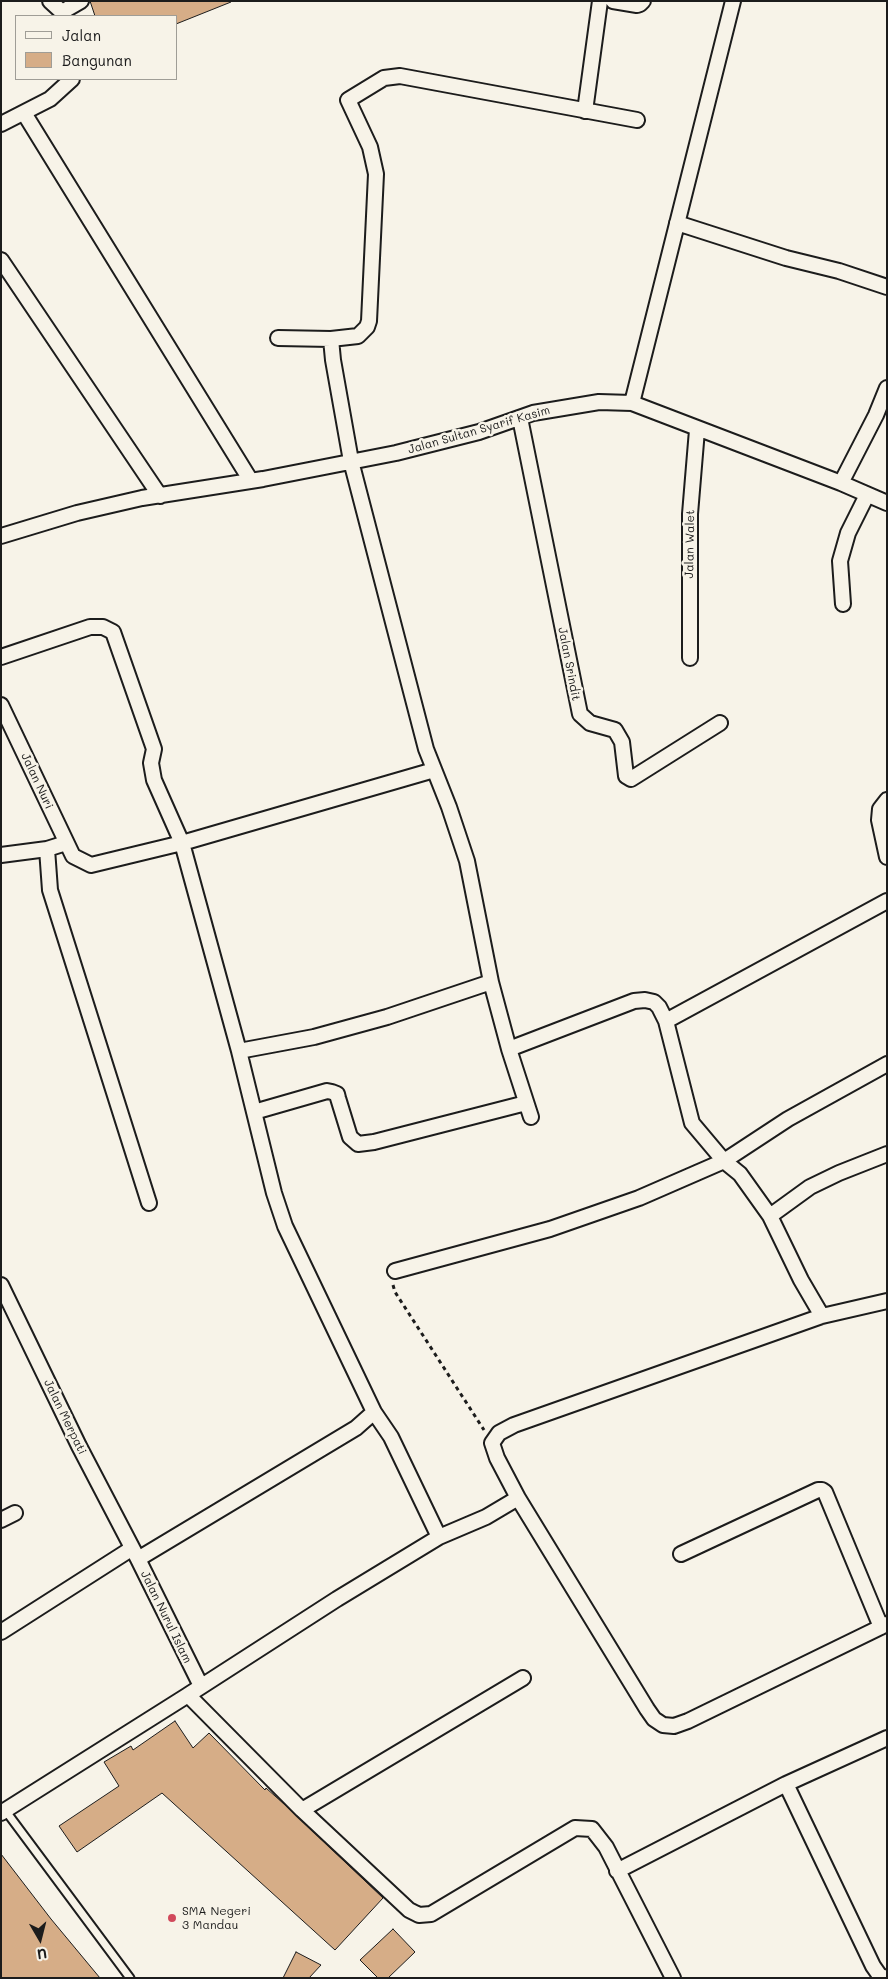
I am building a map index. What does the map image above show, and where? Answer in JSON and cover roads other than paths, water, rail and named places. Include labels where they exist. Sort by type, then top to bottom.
[{"type":"street","points":[[50,1],[63,14],[81,1]]},
{"type":"street","points":[[585,111],[600,1]]},
{"type":"street","points":[[613,1],[637,5],[643,1]]},
{"type":"street","points":[[632,403],[733,1]]},
{"type":"street","points":[[278,338],[332,339],[358,336],[364,331],[369,321],[376,174],[370,148],[348,100],[384,78],[400,76],[638,120]]},
{"type":"street","points":[[1,124],[50,99],[71,80]]},
{"type":"street","points":[[24,112],[251,481]]},
{"type":"street","points":[[677,223],[786,258],[839,271],[887,287]]},
{"type":"street","points":[[1,260],[160,496]]},
{"type":"street","points":[[332,339],[333,360],[351,461],[426,749],[449,807],[467,861],[491,982],[509,1049],[531,1117]]},
{"type":"street","points":[[841,483],[876,415],[887,388]]},
{"type":"street","name":"Jalan Sultan Syarif Kasim","points":[[1,536],[77,513],[396,453],[479,432],[557,408],[599,402],[632,403],[697,430],[841,483],[887,503]]},
{"type":"street","name":"Jalan Srindit","points":[[520,418],[580,714],[590,723],[615,730],[622,742],[626,776],[631,779],[720,723]]},
{"type":"street","name":"Jalan Walet","points":[[690,658],[690,514],[697,430]]},
{"type":"street","points":[[843,604],[840,560],[848,533],[867,495]]},
{"type":"street","points":[[1,657],[90,627],[103,627],[112,632],[154,749],[152,763],[154,780],[182,843],[239,1051],[274,1193],[285,1226],[374,1412],[391,1437],[439,1537]]},
{"type":"street","name":"Jalan Nuri","points":[[1,705],[73,856],[91,865],[182,843]]},
{"type":"street","points":[[182,843],[434,770]]},
{"type":"street","points":[[887,800],[880,809],[879,820],[887,857]]},
{"type":"street","points":[[1,855],[47,849],[66,843]]},
{"type":"street","points":[[47,849],[50,890],[149,1204]]},
{"type":"street","points":[[666,1021],[887,902]]},
{"type":"street","points":[[239,1051],[323,1034],[387,1017],[491,982]]},
{"type":"street","points":[[509,1049],[634,1001],[645,1000],[654,1002],[659,1007],[666,1021],[692,1123],[724,1161],[740,1174],[770,1216],[801,1280],[822,1316]]},
{"type":"street","points":[[395,1271],[550,1229],[639,1198],[724,1161],[788,1118],[887,1064]]},
{"type":"street","points":[[254,1112],[327,1091],[332,1092],[337,1094],[350,1137],[358,1144],[374,1142],[526,1104]]},
{"type":"street","points":[[770,1216],[810,1187],[887,1154]]},
{"type":"street","name":"Jalan Merpati","points":[[1,1285],[74,1437],[134,1554]]},
{"type":"street","points":[[681,1554],[818,1490],[822,1490],[825,1492],[884,1625],[688,1721],[674,1726],[663,1725],[654,1719],[647,1709],[518,1498],[497,1458],[492,1443],[499,1433],[514,1425],[822,1316],[886,1302]]},
{"type":"street","points":[[1,1632],[356,1428],[374,1412]]},
{"type":"street","points":[[3,1811],[337,1599],[439,1537],[486,1517],[518,1498]]},
{"type":"street","points":[[1,1520],[15,1513]]},
{"type":"street","name":"Jalan Nurul Islam","points":[[134,1554],[201,1686]]},
{"type":"street","points":[[302,1810],[523,1678]]},
{"type":"street","points":[[188,1695],[302,1810],[409,1910],[419,1915],[431,1914],[575,1828],[592,1829],[606,1847],[673,1978]]},
{"type":"street","points":[[617,1871],[786,1784],[887,1738]]},
{"type":"street","points":[[786,1784],[873,1966],[880,1976],[887,1978]]},
{"type":"lane","points":[[3,1811],[130,1978]]},
{"type":"place","name":"SMA Negeri 3 Mandau","points":[[172,1918]]}]
